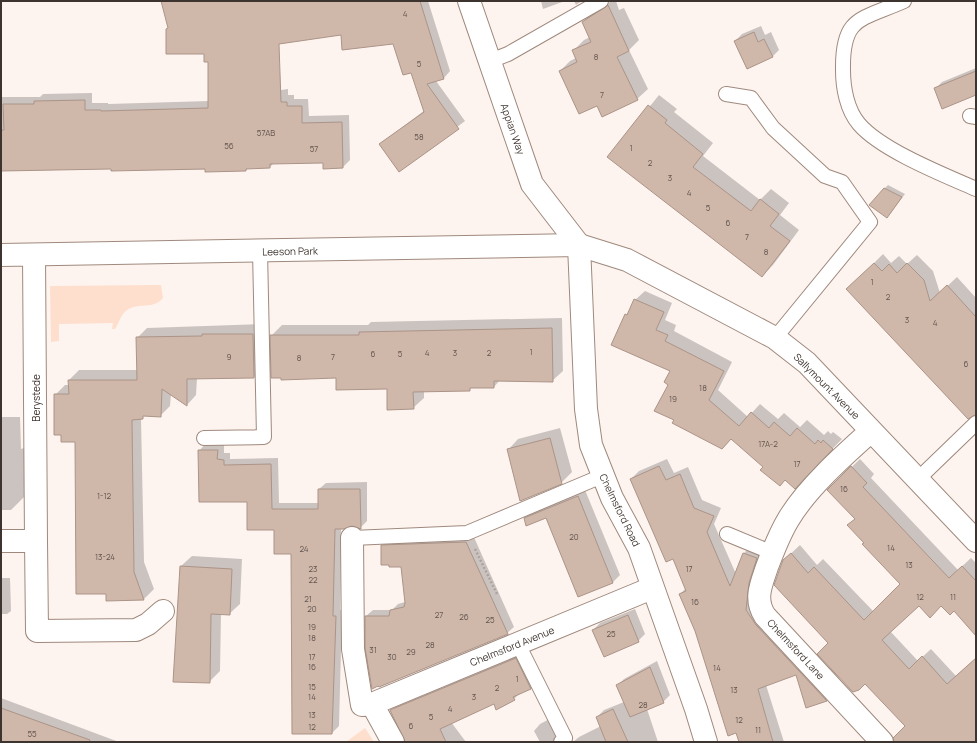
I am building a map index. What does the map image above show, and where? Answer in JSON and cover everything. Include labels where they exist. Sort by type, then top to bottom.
[{"type":"street","name":"Appian Way","points":[[469,1],[532,184],[580,245]]},
{"type":"street","name":"Leeson Park","points":[[1,255],[580,245]]},
{"type":"street","name":"Sallymount Avenue","points":[[580,245],[627,260],[775,338],[807,363],[976,541]]},
{"type":"street","name":"Chelmsford Road","points":[[580,245],[587,421],[591,446],[602,476],[639,548],[696,709],[706,742]]},
{"type":"street","name":"Berystede","points":[[34,255],[37,631],[136,630],[148,624],[163,611]]},
{"type":"street","name":"Chelmsford Lane","points":[[870,431],[827,472],[792,513],[781,532],[759,591],[760,608],[768,620],[882,742]]},
{"type":"street","points":[[352,538],[353,649],[362,705],[372,704],[393,742]]},
{"type":"street","points":[[1,541],[36,541]]},
{"type":"street","name":"Chelmsford Avenue","points":[[372,704],[652,588]]},
{"type":"lane","points":[[490,61],[508,54],[601,1]]},
{"type":"lane","points":[[904,1],[857,21],[849,30],[844,40],[843,76],[845,96],[851,112],[859,124],[875,138],[932,170],[976,189]]},
{"type":"lane","points":[[726,94],[751,98],[773,128],[825,176],[842,182],[870,222],[775,338]]},
{"type":"lane","points":[[204,438],[264,438],[260,251]]},
{"type":"lane","points":[[917,480],[976,423]]},
{"type":"lane","points":[[352,538],[467,533],[602,476]]},
{"type":"lane","points":[[727,534],[773,553]]},
{"type":"lane","points":[[518,644],[565,738],[561,742]]},
{"type":"path","points":[[467,533],[497,594]]},
{"type":"shaded area","points":[[161,285],[163,298],[159,302],[150,305],[136,306],[127,310],[115,329],[112,329],[113,323],[59,324],[59,341],[51,342],[50,286]]},
{"type":"shaded area","points":[[365,728],[374,742],[346,742]]},
{"type":"building","points":[[161,1],[420,1],[444,79],[427,84],[459,129],[399,172],[379,144],[424,112],[411,73],[403,75],[393,44],[342,50],[341,35],[279,44],[281,102],[287,102],[287,106],[302,106],[302,123],[342,122],[343,168],[323,169],[323,163],[270,164],[270,168],[246,169],[246,171],[205,172],[205,169],[111,171],[111,169],[1,171],[1,130],[4,130],[3,104],[34,104],[34,101],[85,100],[85,110],[101,111],[208,108],[208,62],[204,62],[204,54],[166,54],[166,29],[168,28]]},
{"type":"building","points":[[608,5],[629,51],[617,57],[638,100],[602,117],[597,106],[579,114],[559,71],[577,62],[572,50],[591,42],[582,22]]},
{"type":"building","points":[[754,32],[758,42],[764,39],[773,57],[747,69],[734,41]]},
{"type":"building","points":[[976,71],[976,95],[942,109],[934,88]]},
{"type":"building","points":[[648,105],[667,120],[665,123],[703,154],[693,167],[751,211],[760,199],[779,214],[770,226],[790,241],[762,277],[607,157]]},
{"type":"building","points":[[884,188],[902,197],[887,218],[869,205]]},
{"type":"building","points":[[874,263],[882,271],[889,264],[897,273],[907,263],[924,280],[930,301],[947,285],[976,317],[976,415],[968,419],[846,289]]},
{"type":"building","points":[[634,299],[664,312],[656,330],[668,335],[665,341],[724,371],[709,400],[739,426],[751,412],[769,428],[774,422],[790,436],[797,428],[815,444],[818,440],[821,443],[823,440],[833,449],[795,489],[785,480],[780,486],[760,470],[763,467],[731,439],[722,449],[672,423],[674,420],[654,411],[668,385],[664,382],[670,371],[611,345],[625,314],[627,315]]},
{"type":"building","points":[[552,328],[553,382],[494,381],[494,388],[470,388],[470,391],[413,392],[414,409],[387,410],[387,389],[336,390],[336,378],[281,380],[281,378],[271,378],[270,335],[359,335],[359,332]]},
{"type":"building","points":[[202,334],[253,334],[254,378],[187,379],[187,406],[162,389],[161,417],[143,416],[143,419],[132,420],[134,572],[144,600],[106,601],[106,594],[76,594],[75,442],[61,442],[61,435],[54,435],[54,394],[69,394],[68,380],[137,380],[136,337],[202,336]]},
{"type":"building","points":[[550,438],[562,484],[520,501],[507,449]]},
{"type":"building","points":[[198,450],[218,450],[217,459],[224,460],[224,465],[271,464],[272,509],[318,509],[318,489],[360,489],[361,529],[352,526],[344,529],[335,529],[333,616],[336,616],[332,734],[292,734],[291,554],[274,554],[274,530],[247,530],[247,502],[199,502]]},
{"type":"building","points":[[659,466],[666,480],[680,474],[694,508],[714,516],[707,532],[730,586],[743,553],[757,558],[749,583],[746,610],[756,625],[827,701],[806,708],[796,675],[758,689],[773,742],[739,742],[736,733],[728,736],[695,631],[679,594],[686,591],[673,559],[666,562],[630,479]]},
{"type":"building","points":[[851,466],[867,483],[863,487],[949,578],[962,566],[976,581],[976,636],[954,611],[950,615],[941,606],[930,618],[919,606],[882,640],[909,669],[922,656],[947,684],[976,658],[976,742],[894,742],[893,738],[905,726],[865,684],[859,690],[853,692],[817,654],[828,643],[774,585],[783,560],[791,553],[808,573],[814,567],[864,620],[900,584],[862,544],[864,543],[847,525],[855,519],[827,490]]},
{"type":"building","points":[[578,496],[613,583],[578,597],[546,518],[526,526],[524,518]]},
{"type":"building","points":[[466,542],[508,634],[372,689],[365,648],[365,616],[389,616],[390,610],[404,607],[405,603],[401,567],[381,565],[381,545]]},
{"type":"building","points":[[180,566],[232,569],[230,615],[211,614],[210,683],[173,682]]},
{"type":"building","points":[[628,615],[639,642],[604,657],[592,630]]},
{"type":"building","points":[[516,658],[531,689],[513,697],[515,700],[496,710],[494,704],[440,729],[446,742],[405,742],[390,710]]},
{"type":"building","points":[[650,667],[664,703],[630,717],[616,685]]},
{"type":"building","points":[[1,708],[90,740],[89,742],[1,742]]},
{"type":"building","points":[[613,709],[628,742],[606,742],[596,717]]}]
